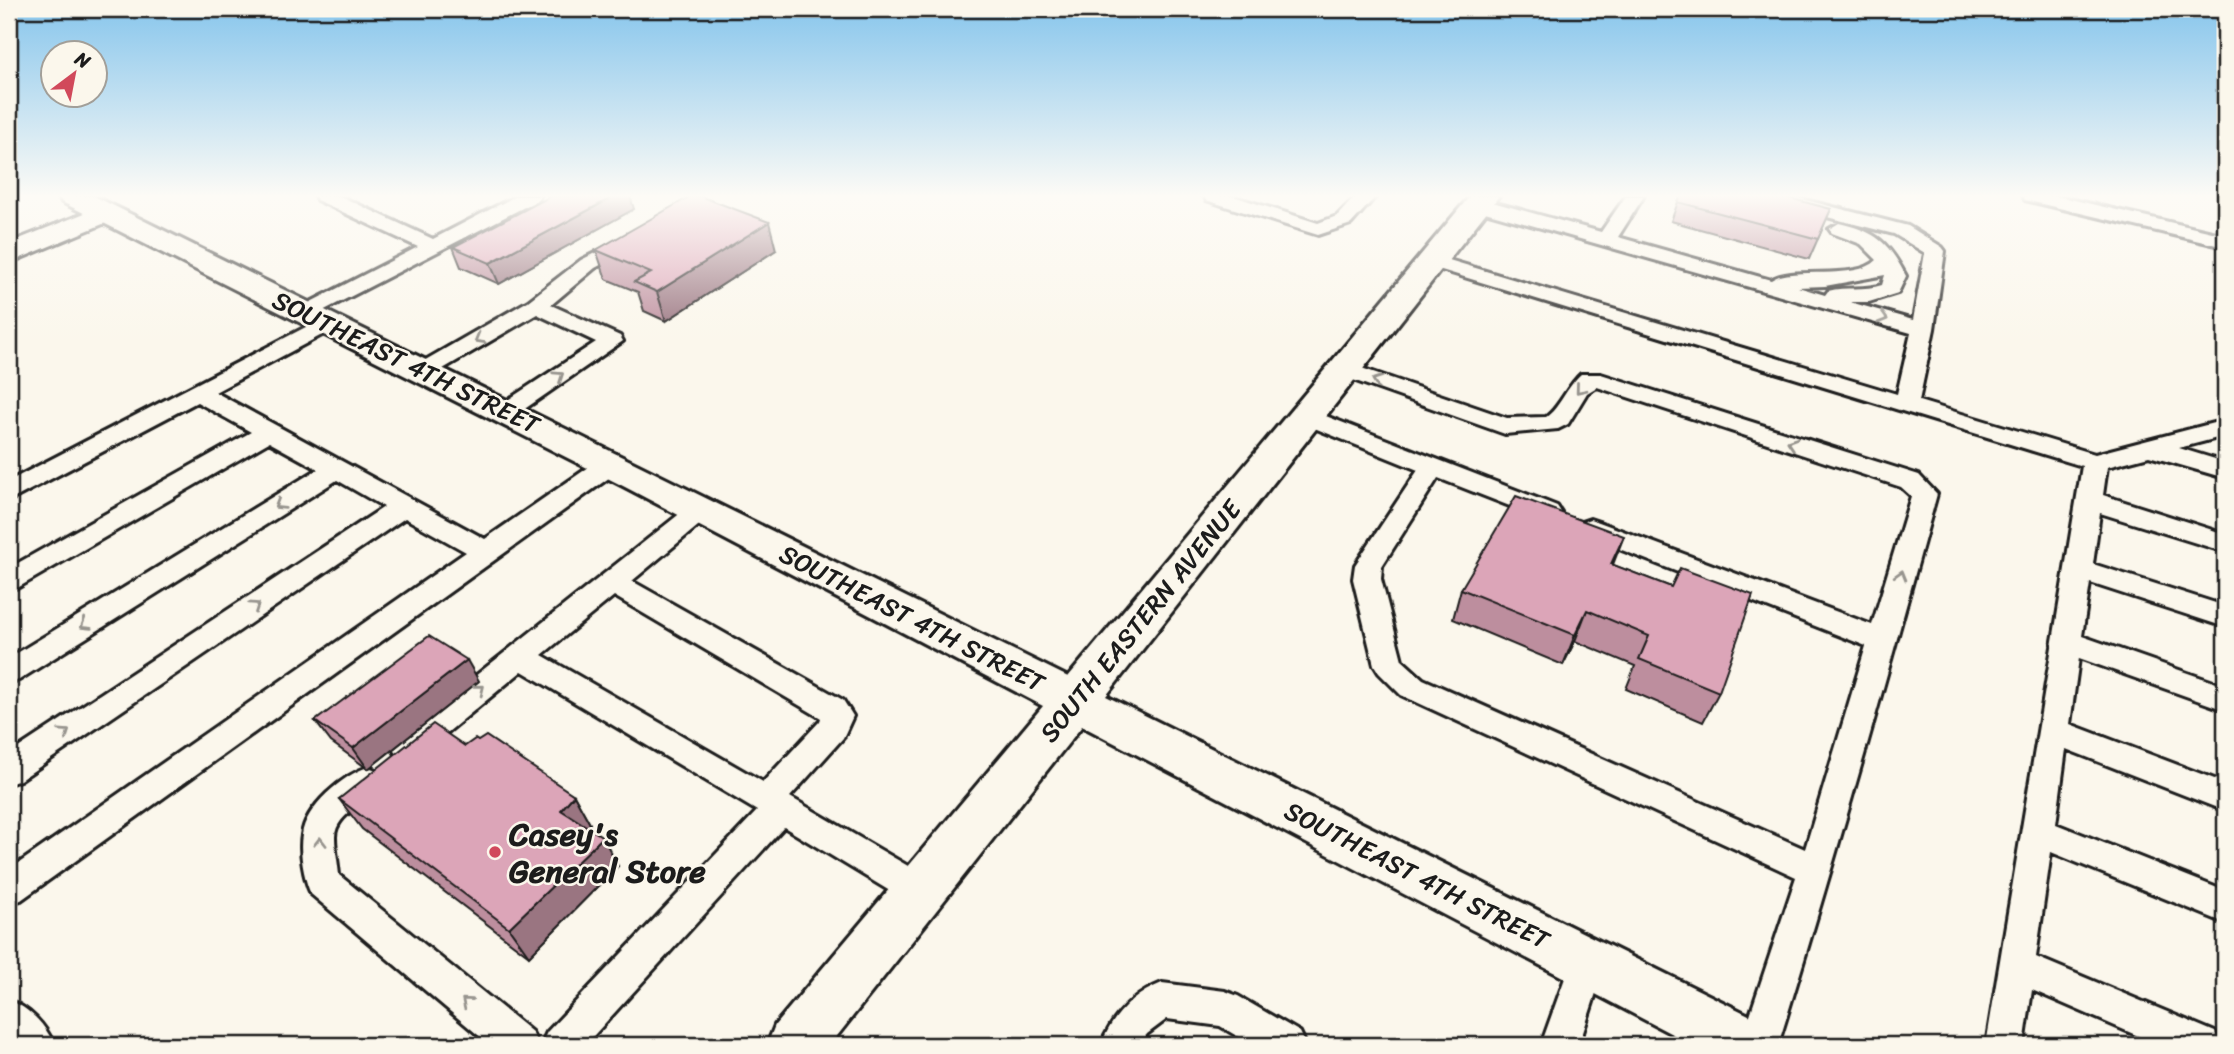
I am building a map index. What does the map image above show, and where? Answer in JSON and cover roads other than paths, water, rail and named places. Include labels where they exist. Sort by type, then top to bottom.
[{"type":"main road","name":"SOUTHEAST 4TH STREET","points":[[173,245],[611,464],[1588,962],[1721,1039]]},
{"type":"main road","name":"SOUTH EASTERN AVENUE","points":[[795,1045],[1445,245]]},
{"type":"lane","points":[[423,371],[536,306],[588,264],[622,245]]},
{"type":"lane","points":[[1623,245],[1923,329]]},
{"type":"lane","points":[[1758,283],[1836,295],[1869,296],[1891,289],[1896,276],[1878,245]]},
{"type":"lane","points":[[1906,405],[1923,329],[1935,251],[1926,245]]},
{"type":"lane","points":[[9,492],[197,392],[432,246]]},
{"type":"lane","points":[[1432,261],[2095,462],[2225,428]]},
{"type":"lane","points":[[505,412],[612,341],[536,306]]},
{"type":"lane","points":[[1344,369],[1505,426],[1550,424],[1560,419],[1582,383],[1589,379],[1601,381],[1910,481],[1924,494],[1815,870],[1759,1045]]},
{"type":"lane","points":[[197,392],[487,552]]},
{"type":"lane","points":[[1305,416],[1883,641]]},
{"type":"lane","points":[[9,580],[270,432]]},
{"type":"lane","points":[[2149,448],[2225,470]]},
{"type":"lane","points":[[2005,1045],[2095,462]]},
{"type":"lane","points":[[9,889],[611,464]]},
{"type":"lane","points":[[1433,467],[1369,565],[1367,579],[1389,665],[1412,687],[1815,870]]},
{"type":"lane","points":[[9,672],[337,469]]},
{"type":"lane","points":[[2089,500],[2225,543]]},
{"type":"lane","points":[[9,771],[404,506]]},
{"type":"lane","points":[[519,1045],[323,883],[318,834],[328,813],[701,510]]},
{"type":"lane","points":[[2078,569],[2225,617]]},
{"type":"lane","points":[[560,1045],[774,804],[832,729],[838,716],[832,709],[612,582]]},
{"type":"lane","points":[[2067,642],[2225,698]]},
{"type":"lane","points":[[520,656],[920,891]]},
{"type":"lane","points":[[2053,731],[2225,797]]},
{"type":"lane","points":[[2038,832],[2225,907]]},
{"type":"lane","points":[[1560,1045],[1588,962]]},
{"type":"lane","points":[[2017,966],[2203,1045]]},
{"type":"lane","points":[[1120,1045],[1134,1021],[1162,1001],[1225,1009],[1287,1045]]},
{"type":"lane","points":[[9,1018],[35,1045]]},
{"type":"place","name":"Casey's General Store","points":[[495,852]]}]
